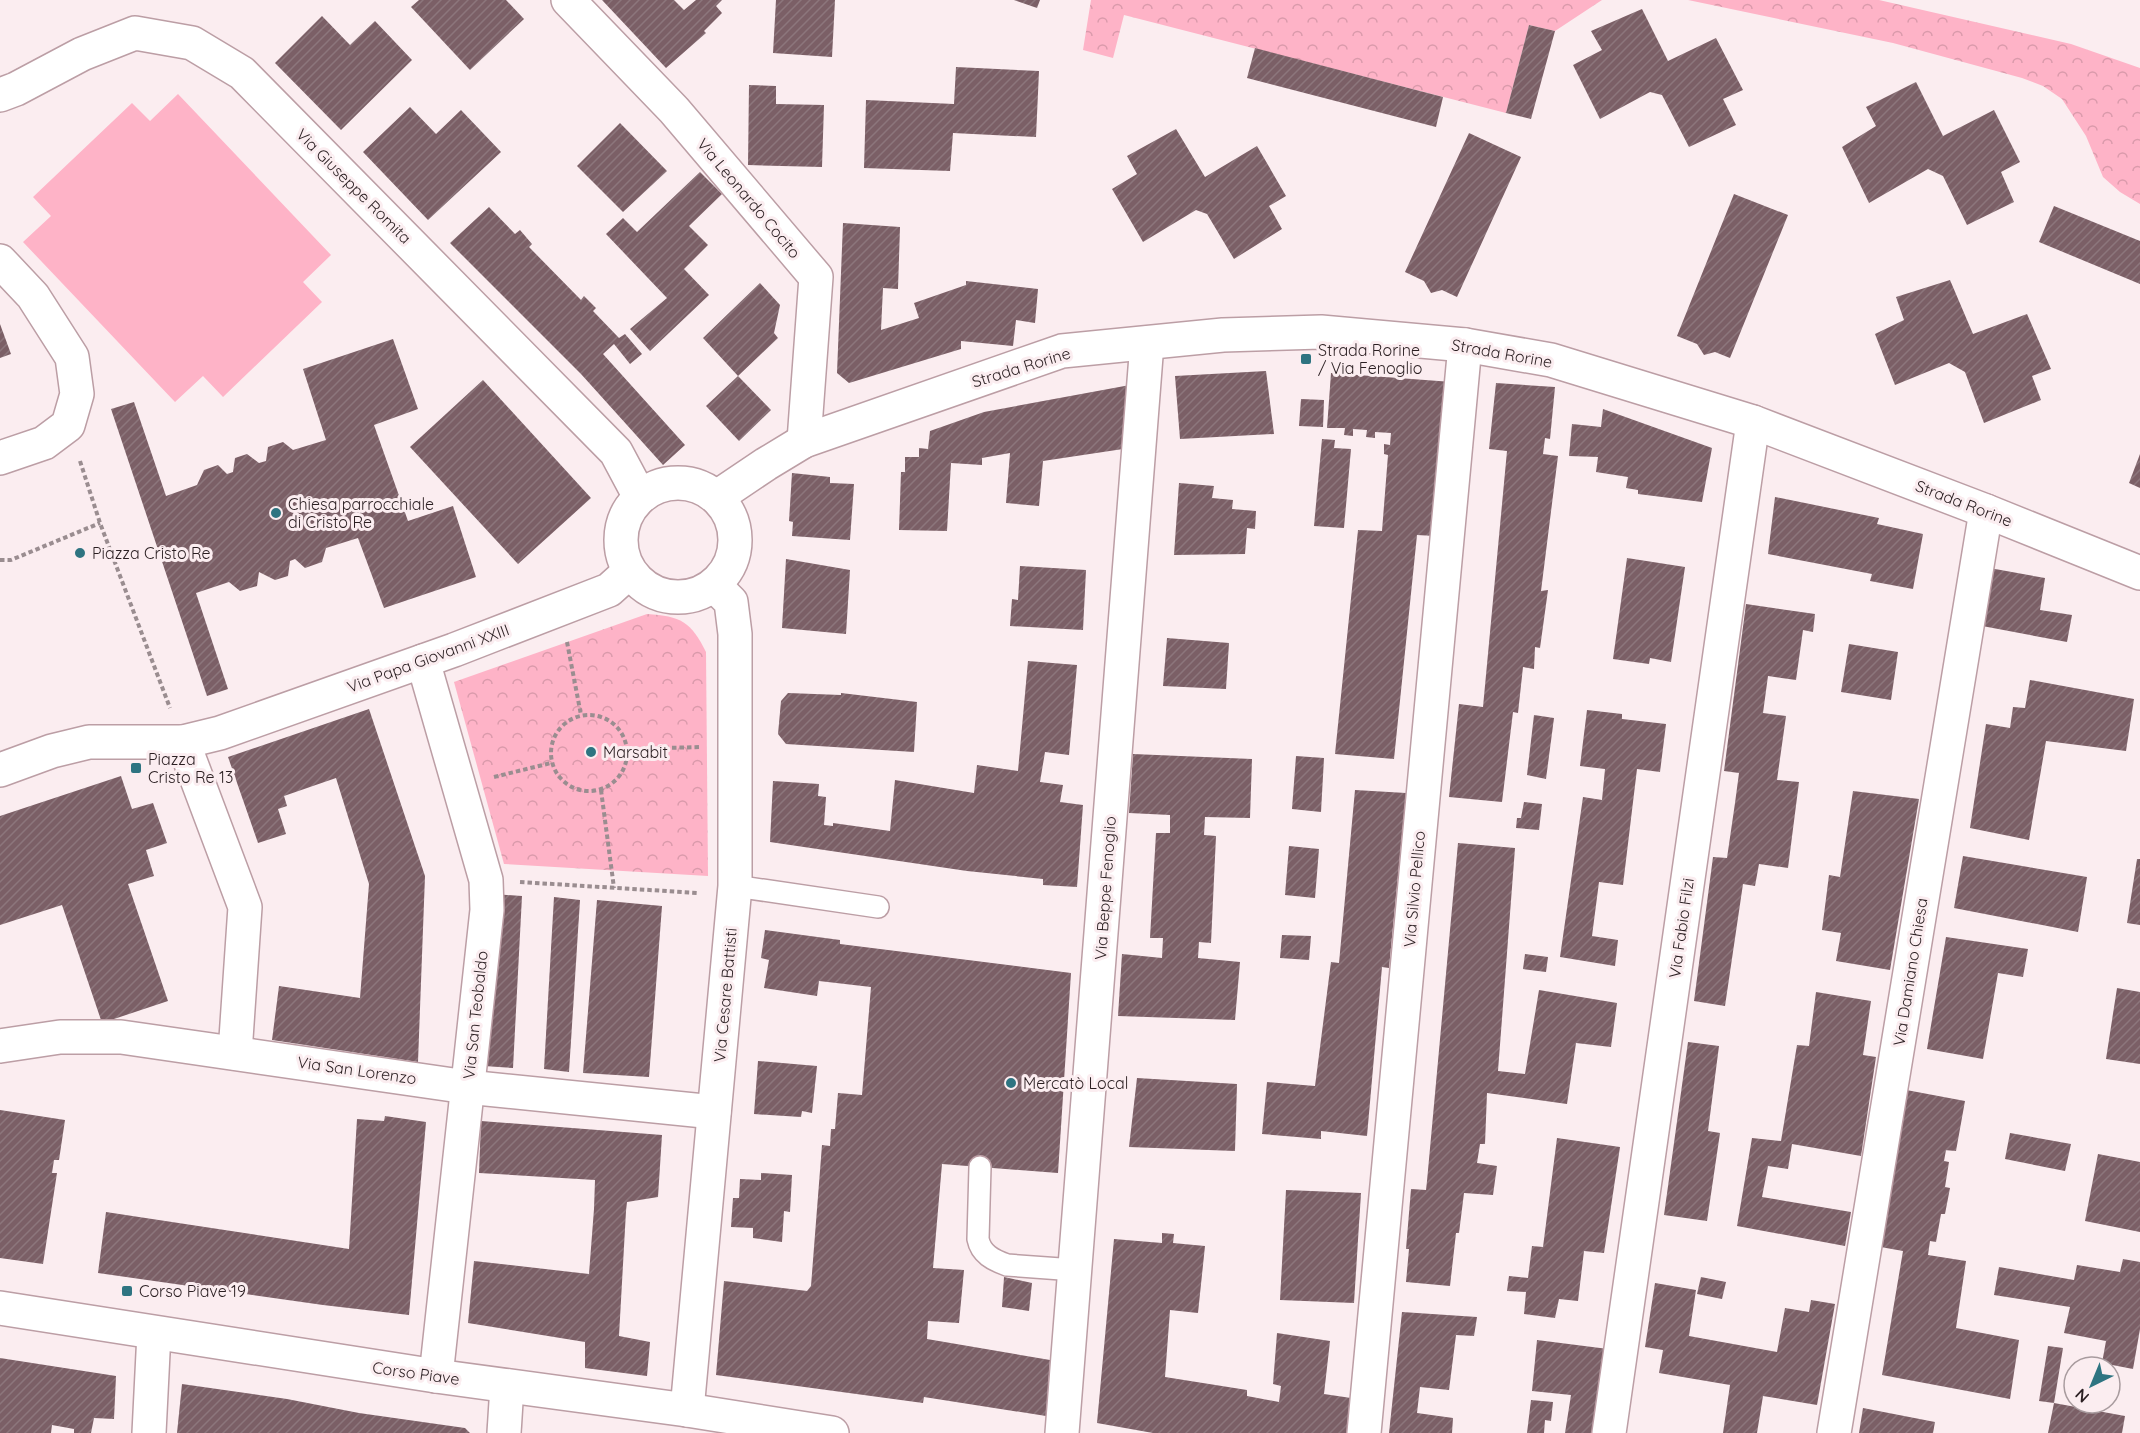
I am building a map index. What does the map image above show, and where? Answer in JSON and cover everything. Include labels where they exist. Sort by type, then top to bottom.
[{"type":"street","name":"Via Leonardo Cocito","points":[[568,0],[674,110],[816,277],[804,441]]},
{"type":"street","name":"Via Giuseppe Romita","points":[[0,95],[82,54],[135,33],[192,43],[242,73],[616,452],[640,497]]},
{"type":"street","points":[[0,261],[33,296],[72,357],[77,394],[68,425],[44,443],[0,458]]},
{"type":"street","name":"Strada Rorine","points":[[717,497],[804,441],[1062,351],[1223,335],[1321,332],[1465,345],[1551,360],[1753,423],[1986,511],[2140,573]]},
{"type":"street","name":"Via Beppe Fenoglio","points":[[1062,1433],[1147,343]]},
{"type":"street","name":"Via Silvio Pellico","points":[[1364,1433],[1465,345]]},
{"type":"street","name":"Via Fabio Filzi","points":[[1609,1433],[1753,423]]},
{"type":"street","points":[[665,484],[693,484],[717,497],[732,517],[736,542],[730,566],[715,586],[686,598],[654,594],[629,572],[621,553],[620,532],[627,513],[640,497],[665,484]]},
{"type":"street","name":"Via Damiano Chiesa","points":[[1834,1433],[1986,511]]},
{"type":"street","name":"Via Papa Giovanni XXIII","points":[[183,742],[220,733],[423,661],[609,590],[629,572]]},
{"type":"street","name":"Via Cesare Battisti","points":[[687,1410],[734,891],[735,634],[731,602],[715,586]]},
{"type":"street","name":"Via San Teobaldo","points":[[423,661],[486,880],[487,910],[436,1376]]},
{"type":"street","points":[[0,770],[52,751],[89,741],[183,742],[245,907],[235,1053]]},
{"type":"street","name":"Via San Lorenzo","points":[[0,1046],[60,1037],[111,1036],[467,1087],[714,1112]]},
{"type":"street","name":"Corso Piave","points":[[0,1308],[436,1376],[687,1410],[832,1433]]},
{"type":"street","points":[[149,1433],[154,1333]]},
{"type":"street","points":[[504,1433],[513,1387]]},
{"type":"lane","points":[[734,891],[879,908]]},
{"type":"lane","points":[[980,1167],[978,1239],[984,1253],[1007,1265],[1075,1270]]},
{"type":"path","points":[[68,425],[100,523],[183,742]]},
{"type":"path","points":[[0,560],[11,560],[100,523]]},
{"type":"path","points":[[567,642],[581,715]]},
{"type":"path","points":[[581,715],[594,715],[611,722],[624,737],[627,749],[626,762],[621,774],[612,784],[601,790],[589,792],[576,790],[565,784],[551,763],[550,750],[553,738],[569,719],[581,715]]},
{"type":"path","points":[[627,749],[707,747]]},
{"type":"path","points":[[459,785],[551,763]]},
{"type":"path","points":[[601,790],[615,888]]},
{"type":"path","points":[[486,880],[615,888],[734,891]]},
{"type":"green space","points":[[1091,0],[1602,0],[1555,31],[1529,25],[1506,113],[1124,15],[1113,58],[1083,50]]},
{"type":"green space","points":[[1688,0],[1879,0],[2071,44],[2140,68],[2140,204],[2120,192],[2103,177],[2086,136],[2062,99],[2043,86],[2022,78],[1893,43]]},
{"type":"green space","points":[[178,94],[331,255],[303,282],[322,302],[223,397],[203,376],[175,402],[23,242],[51,216],[33,197],[132,103],[150,121]]},
{"type":"green space","points":[[647,614],[684,622],[701,642],[706,652],[708,876],[504,864],[454,682]]},
{"type":"building","points":[[419,0],[506,0],[524,19],[470,70],[411,7]]},
{"type":"building","points":[[602,0],[674,0],[684,10],[696,0],[722,0],[716,6],[722,13],[704,31],[706,33],[666,68]]},
{"type":"building","points":[[776,0],[835,0],[832,57],[773,53]]},
{"type":"building","points":[[1014,0],[1040,0],[1037,8]]},
{"type":"building","points":[[1642,9],[1668,61],[1716,38],[1743,90],[1723,99],[1736,125],[1689,147],[1662,95],[1650,92],[1600,119],[1573,65],[1602,50],[1591,31]]},
{"type":"building","points":[[322,16],[350,45],[375,21],[412,60],[341,130],[275,63]]},
{"type":"building","points":[[1529,25],[1555,31],[1531,119],[1506,113]]},
{"type":"building","points":[[1255,48],[1443,97],[1436,127],[1247,78]]},
{"type":"building","points":[[956,67],[1039,71],[1036,137],[953,133],[950,171],[864,168],[866,100],[954,104]]},
{"type":"building","points":[[1916,82],[1943,136],[1994,110],[2020,162],[2001,172],[2014,202],[1967,225],[1943,176],[1928,169],[1869,203],[1842,147],[1876,126],[1866,107]]},
{"type":"building","points":[[749,85],[776,86],[776,104],[824,105],[822,167],[748,165]]},
{"type":"building","points":[[410,107],[436,134],[461,110],[501,152],[428,220],[363,152]]},
{"type":"building","points":[[620,123],[667,171],[623,212],[577,166]]},
{"type":"building","points":[[1176,129],[1205,177],[1257,146],[1286,196],[1269,206],[1282,229],[1234,259],[1207,214],[1196,210],[1143,242],[1112,189],[1137,174],[1127,156]]},
{"type":"building","points":[[1469,133],[1521,157],[1457,297],[1442,290],[1431,293],[1424,281],[1405,272]]},
{"type":"building","points":[[700,172],[722,194],[689,226],[708,245],[684,269],[709,295],[650,351],[630,329],[667,298],[606,234],[623,218],[637,232]]},
{"type":"building","points":[[1734,194],[1788,215],[1730,358],[1715,352],[1704,355],[1697,344],[1677,336]]},
{"type":"building","points":[[2054,206],[2140,241],[2140,284],[2039,242]]},
{"type":"building","points":[[489,207],[515,234],[520,230],[532,244],[529,247],[581,300],[584,296],[596,308],[593,311],[619,338],[625,334],[642,354],[630,364],[614,344],[603,354],[685,445],[663,465],[581,374],[450,243]]},
{"type":"building","points":[[843,223],[900,227],[898,289],[883,288],[881,330],[919,318],[914,303],[966,285],[966,281],[1038,289],[1035,323],[1016,320],[1013,346],[961,341],[961,349],[849,383],[837,373]]},
{"type":"building","points":[[1950,280],[1973,334],[2027,314],[2051,369],[2032,376],[2041,400],[1984,423],[1965,372],[1949,363],[1895,385],[1875,334],[1904,320],[1896,297]]},
{"type":"building","points":[[760,283],[780,305],[774,333],[778,338],[738,376],[703,338]]},
{"type":"building","points":[[0,324],[11,354],[0,358]]},
{"type":"building","name":"Chiesa parrocchiale di Cristo Re","points":[[393,339],[418,409],[374,425],[408,521],[453,506],[476,577],[384,608],[358,538],[326,548],[322,562],[305,568],[295,559],[290,561],[288,576],[275,580],[259,572],[257,586],[240,591],[229,582],[196,593],[228,689],[207,696],[111,409],[134,402],[166,496],[197,485],[204,470],[218,465],[227,474],[233,472],[235,458],[247,454],[259,463],[266,461],[268,447],[283,442],[293,450],[326,440],[303,369]]},
{"type":"building","points":[[1266,371],[1274,434],[1180,439],[1175,376]]},
{"type":"building","points":[[1331,373],[1452,382],[1435,536],[1417,535],[1394,759],[1335,754],[1358,530],[1382,531],[1388,455],[1384,454],[1384,444],[1390,445],[1391,433],[1375,432],[1375,438],[1366,437],[1367,430],[1353,429],[1353,436],[1344,435],[1345,428],[1327,428]]},
{"type":"building","points":[[738,376],[771,410],[739,441],[706,406]]},
{"type":"building","points":[[483,380],[591,498],[518,564],[410,447]]},
{"type":"building","points":[[1496,383],[1555,387],[1550,439],[1545,438],[1543,454],[1558,456],[1541,591],[1548,590],[1540,648],[1535,647],[1534,669],[1523,667],[1518,713],[1513,712],[1502,802],[1449,797],[1459,704],[1483,707],[1507,451],[1489,449]]},
{"type":"building","points":[[1130,385],[1123,449],[1043,461],[1039,506],[1006,503],[1010,453],[982,458],[982,465],[951,463],[947,531],[899,530],[901,472],[905,472],[905,457],[919,457],[919,448],[928,449],[930,431],[984,412]]},
{"type":"building","points":[[1301,399],[1324,400],[1323,427],[1299,426]]},
{"type":"building","points":[[1603,409],[1712,448],[1702,502],[1638,494],[1638,490],[1626,488],[1628,477],[1596,472],[1598,457],[1569,456],[1572,424],[1601,427]]},
{"type":"building","points":[[1322,439],[1335,440],[1334,448],[1351,449],[1344,528],[1314,526]]},
{"type":"building","points":[[2140,454],[2140,488],[2129,483]]},
{"type":"building","points":[[792,473],[830,477],[830,483],[854,484],[850,540],[792,536],[793,522],[789,521]]},
{"type":"building","points":[[1179,483],[1214,486],[1212,498],[1233,500],[1232,509],[1256,511],[1255,529],[1247,528],[1245,554],[1174,555]]},
{"type":"building","points":[[1775,497],[1879,518],[1877,524],[1923,534],[1913,589],[1870,581],[1872,574],[1768,554]]},
{"type":"building","points":[[1627,558],[1685,567],[1671,662],[1650,658],[1649,664],[1613,659]]},
{"type":"building","points":[[786,559],[850,570],[846,634],[782,628]]},
{"type":"building","points":[[1020,566],[1086,570],[1083,630],[1010,626],[1012,599],[1018,600]]},
{"type":"building","points":[[1984,567],[2045,578],[2040,610],[2072,615],[2067,642],[1977,625]]},
{"type":"building","points":[[1746,604],[1815,614],[1813,632],[1803,630],[1796,680],[1768,676],[1763,713],[1786,716],[1777,780],[1799,782],[1788,868],[1759,864],[1755,886],[1743,884],[1725,1006],[1694,1001],[1713,857],[1727,858],[1739,773],[1724,771]]},
{"type":"building","points":[[1167,638],[1229,643],[1226,689],[1163,686]]},
{"type":"building","points":[[1849,644],[1898,652],[1891,700],[1841,692]]},
{"type":"building","points":[[1028,661],[1077,665],[1069,755],[1045,752],[1040,782],[1063,785],[1060,802],[1083,805],[1077,887],[1043,885],[1043,879],[967,871],[770,842],[773,781],[819,784],[818,796],[826,797],[824,825],[833,826],[833,823],[890,831],[895,780],[974,793],[977,765],[1018,771]]},
{"type":"building","points":[[2030,680],[2134,699],[2126,751],[2046,741],[2029,840],[1970,828],[1986,724],[2010,728],[2013,707],[2025,708]]},
{"type":"building","points":[[788,693],[841,695],[841,693],[917,702],[914,752],[786,744],[778,734],[781,701]]},
{"type":"building","points":[[369,709],[425,876],[418,1062],[272,1040],[279,986],[360,998],[369,884],[336,778],[284,796],[287,806],[278,809],[286,834],[258,843],[228,757]]},
{"type":"building","points":[[1587,710],[1622,714],[1622,719],[1666,724],[1660,772],[1637,769],[1623,885],[1599,882],[1592,936],[1618,940],[1615,966],[1560,957],[1583,797],[1602,800],[1605,769],[1580,766]]},
{"type":"building","points":[[1534,715],[1554,718],[1546,779],[1527,775]]},
{"type":"building","points":[[1133,754],[1252,759],[1250,818],[1205,817],[1204,835],[1216,836],[1211,943],[1199,942],[1198,958],[1240,962],[1235,1020],[1118,1016],[1122,954],[1162,958],[1163,938],[1150,938],[1156,833],[1170,833],[1170,815],[1129,813]]},
{"type":"building","points":[[1296,756],[1324,758],[1321,812],[1292,809]]},
{"type":"building","points":[[121,776],[132,809],[153,803],[167,843],[146,850],[154,876],[128,884],[168,1001],[102,1023],[62,905],[0,925],[0,816]]},
{"type":"building","points":[[1355,790],[1406,793],[1389,968],[1382,967],[1367,1136],[1321,1131],[1321,1139],[1262,1134],[1267,1082],[1315,1086],[1331,962],[1339,963]]},
{"type":"building","points":[[1853,791],[1919,799],[1890,970],[1836,961],[1841,933],[1822,930],[1829,875],[1840,877]]},
{"type":"building","points":[[1524,802],[1542,804],[1539,830],[1516,828],[1517,818],[1521,818]]},
{"type":"building","points":[[1458,843],[1515,848],[1498,1071],[1525,1074],[1539,990],[1617,1003],[1611,1047],[1576,1043],[1567,1104],[1487,1093],[1485,1144],[1480,1144],[1477,1163],[1497,1166],[1493,1195],[1464,1193],[1459,1233],[1456,1233],[1450,1286],[1406,1282],[1409,1249],[1406,1249],[1411,1189],[1426,1190]]},
{"type":"building","points":[[1289,846],[1319,849],[1315,898],[1285,895]]},
{"type":"building","points":[[1963,856],[2087,877],[2078,932],[1954,908]]},
{"type":"building","points":[[2137,859],[2140,859],[2140,925],[2127,923]]},
{"type":"building","points":[[494,894],[522,896],[513,1068],[484,1066]]},
{"type":"building","points":[[554,897],[580,900],[569,1072],[544,1069]]},
{"type":"building","points":[[597,900],[662,906],[649,1077],[583,1073]]},
{"type":"building","points":[[765,930],[840,940],[840,944],[1071,973],[1058,1173],[942,1164],[933,1268],[964,1270],[959,1323],[928,1321],[927,1339],[1050,1360],[1046,1416],[924,1397],[923,1403],[716,1375],[724,1281],[807,1291],[811,1286],[822,1145],[830,1146],[831,1129],[835,1129],[838,1093],[862,1095],[871,987],[819,981],[817,996],[764,988],[769,960],[761,958]]},
{"type":"building","points":[[1282,935],[1311,936],[1309,960],[1280,958]]},
{"type":"building","points":[[1946,937],[2028,949],[2023,977],[1998,973],[1983,1059],[1927,1049]]},
{"type":"building","points":[[1525,954],[1548,957],[1546,972],[1523,969]]},
{"type":"building","points":[[2117,988],[2140,992],[2140,1064],[2106,1059]]},
{"type":"building","points":[[1816,992],[1871,1001],[1863,1055],[1876,1057],[1861,1156],[1792,1144],[1788,1169],[1768,1166],[1762,1197],[1851,1212],[1845,1246],[1737,1226],[1752,1138],[1781,1141],[1797,1045],[1809,1046]]},
{"type":"building","points":[[1688,1042],[1719,1046],[1708,1131],[1720,1133],[1707,1221],[1664,1215]]},
{"type":"building","points":[[758,1061],[817,1066],[812,1113],[802,1111],[801,1117],[754,1114]]},
{"type":"building","points":[[1137,1078],[1237,1084],[1235,1151],[1129,1147]]},
{"type":"building","points":[[1901,1089],[1965,1101],[1956,1151],[1946,1150],[1944,1161],[1949,1162],[1945,1187],[1950,1188],[1945,1214],[1941,1214],[1936,1242],[1930,1241],[1928,1255],[1966,1261],[1956,1328],[2019,1340],[2010,1399],[1882,1375],[1903,1251],[1875,1246]]},
{"type":"building","points":[[0,1110],[65,1120],[59,1160],[54,1160],[52,1173],[57,1173],[43,1264],[0,1258]]},
{"type":"building","points":[[385,1116],[426,1122],[409,1315],[98,1273],[106,1212],[349,1249],[357,1119],[384,1121]]},
{"type":"building","points":[[481,1121],[662,1135],[658,1197],[627,1202],[626,1211],[619,1336],[650,1342],[647,1376],[585,1368],[585,1342],[468,1323],[474,1261],[589,1274],[594,1209],[595,1180],[479,1173]]},
{"type":"building","points":[[2010,1133],[2071,1144],[2065,1171],[2005,1159]]},
{"type":"building","points":[[1557,1138],[1620,1147],[1604,1253],[1584,1251],[1578,1301],[1559,1299],[1555,1318],[1524,1314],[1526,1292],[1507,1291],[1509,1276],[1528,1278],[1532,1246],[1543,1247]]},
{"type":"building","points":[[2098,1154],[2140,1162],[2140,1232],[2085,1221]]},
{"type":"building","points":[[761,1173],[792,1175],[790,1212],[784,1211],[782,1242],[753,1238],[753,1228],[731,1227],[733,1198],[739,1198],[740,1179],[761,1180]]},
{"type":"building","points":[[1286,1190],[1361,1193],[1354,1303],[1280,1300]]},
{"type":"building","points":[[1162,1233],[1174,1234],[1173,1243],[1205,1246],[1198,1313],[1170,1310],[1165,1377],[1247,1390],[1247,1396],[1279,1402],[1281,1386],[1273,1384],[1277,1333],[1330,1341],[1324,1394],[1351,1398],[1348,1433],[1153,1433],[1097,1423],[1114,1239],[1162,1243]]},
{"type":"building","points":[[2123,1259],[2140,1262],[2140,1329],[2133,1369],[2122,1367],[2122,1355],[2103,1355],[2106,1341],[2064,1333],[2070,1307],[1994,1295],[1999,1267],[2074,1280],[2077,1265],[2120,1272]]},
{"type":"building","points":[[1004,1277],[1032,1283],[1029,1311],[1002,1307]]},
{"type":"building","points":[[1701,1277],[1726,1282],[1722,1299],[1697,1294]]},
{"type":"building","points":[[1655,1283],[1696,1290],[1689,1336],[1777,1352],[1785,1308],[1809,1312],[1811,1300],[1835,1304],[1817,1405],[1763,1396],[1757,1433],[1723,1433],[1730,1385],[1659,1373],[1663,1350],[1645,1347]]},
{"type":"building","points":[[1402,1312],[1477,1317],[1474,1336],[1456,1335],[1449,1390],[1420,1387],[1417,1413],[1453,1418],[1452,1433],[1389,1433]]},
{"type":"building","points":[[1537,1340],[1608,1349],[1596,1433],[1565,1433],[1571,1395],[1532,1391]]},
{"type":"building","points":[[2048,1346],[2063,1348],[2054,1403],[2039,1401]]},
{"type":"building","points":[[0,1358],[116,1376],[114,1419],[94,1418],[91,1433],[74,1433],[74,1429],[52,1425],[51,1433],[0,1433]]},
{"type":"building","points":[[182,1384],[465,1428],[470,1433],[177,1433]]},
{"type":"building","points":[[1531,1400],[1553,1402],[1551,1421],[1545,1420],[1544,1433],[1527,1433]]},
{"type":"building","points":[[2054,1403],[2062,1404],[2062,1415],[2125,1416],[2122,1433],[2048,1433]]},
{"type":"building","points":[[1863,1408],[1935,1422],[1933,1433],[1859,1433]]},
{"type":"place","name":"Strada Rorine / Via Fenoglio","points":[[1306,359]]},
{"type":"place","name":"Chiesa parrocchiale di Cristo Re","points":[[276,513]]},
{"type":"place","name":"Piazza Cristo Re","points":[[80,553]]},
{"type":"place","name":"Marsabit","points":[[591,752]]},
{"type":"place","name":"Piazza Cristo Re 13","points":[[136,768]]},
{"type":"place","name":"Mercatò Local","points":[[1011,1083]]},
{"type":"place","name":"Corso Piave 19","points":[[127,1291]]}]
